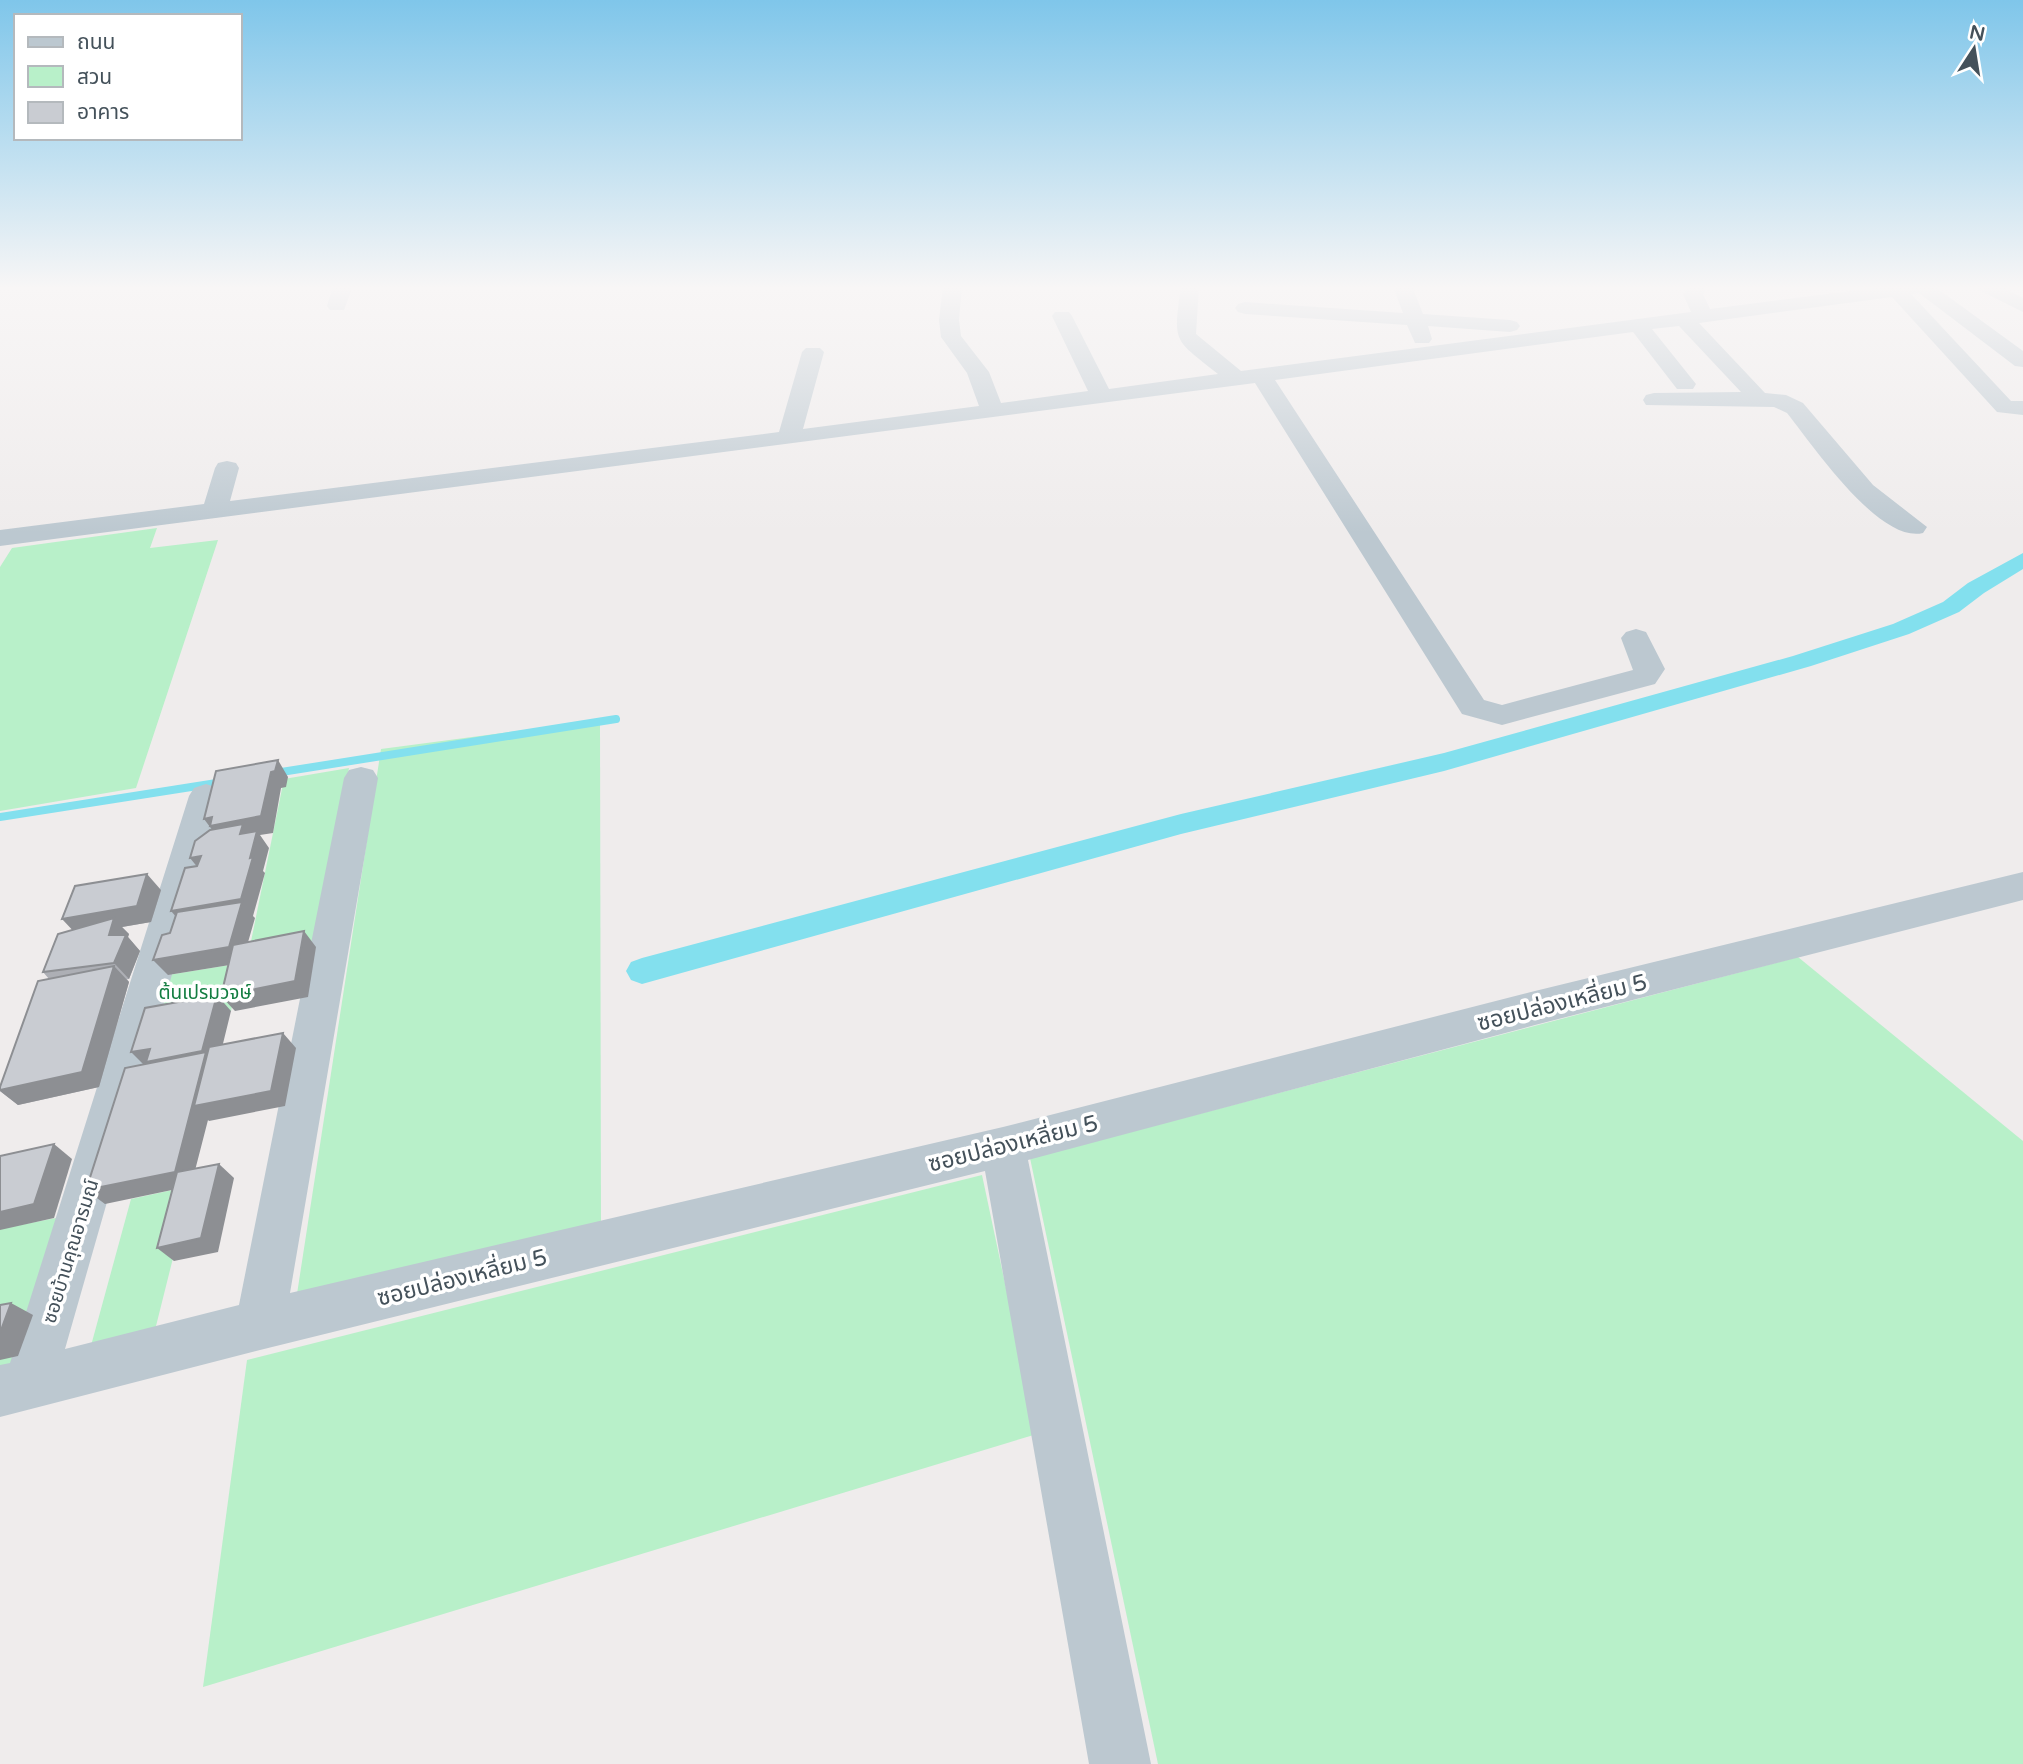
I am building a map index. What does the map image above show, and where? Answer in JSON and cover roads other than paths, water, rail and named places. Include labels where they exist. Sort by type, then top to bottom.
[{"type":"street","points":[[789,438],[808,368]]},
{"type":"street","points":[[975,368],[992,410]]},
{"type":"street","points":[[1088,368],[1101,396]]},
{"type":"street","points":[[1247,368],[1261,375],[1346,471]]},
{"type":"street","points":[[0,538],[215,510],[450,471],[513,483],[789,438],[1311,368]]},
{"type":"street","points":[[1673,368],[1685,384]]},
{"type":"street","points":[[1734,368],[1759,399]]},
{"type":"street","points":[[1975,368],[2014,407],[2023,426]]},
{"type":"street","points":[[1654,400],[1778,400],[1796,408],[1875,502],[1892,517],[1914,527]]},
{"type":"street","points":[[215,510],[227,468]]},
{"type":"street","points":[[260,1325],[361,778]]},
{"type":"street","name":"ซอยบ้านคุณอารมณ์","points":[[15,1387],[206,796]]},
{"type":"street","name":"ซอยปล่องเหลี่ยม 5","points":[[15,1387],[260,1325],[1003,1147],[1522,1011],[2023,886]]},
{"type":"street","points":[[1003,1147],[1120,1764]]},
{"type":"lane","points":[[1261,375],[1473,707],[1502,715],[1644,677],[1650,670],[1649,662],[1636,638]]},
{"type":"waterway","points":[[642,971],[1181,824],[1444,762],[1802,661],[1901,629],[1951,607],[1976,588],[2023,560]]},
{"type":"waterway","points":[[275,773],[616,719]]},
{"type":"waterway","points":[[0,817],[223,782]]},
{"type":"park label","name":"ต้นเปรมวจษ์","points":[[205,992]]}]
